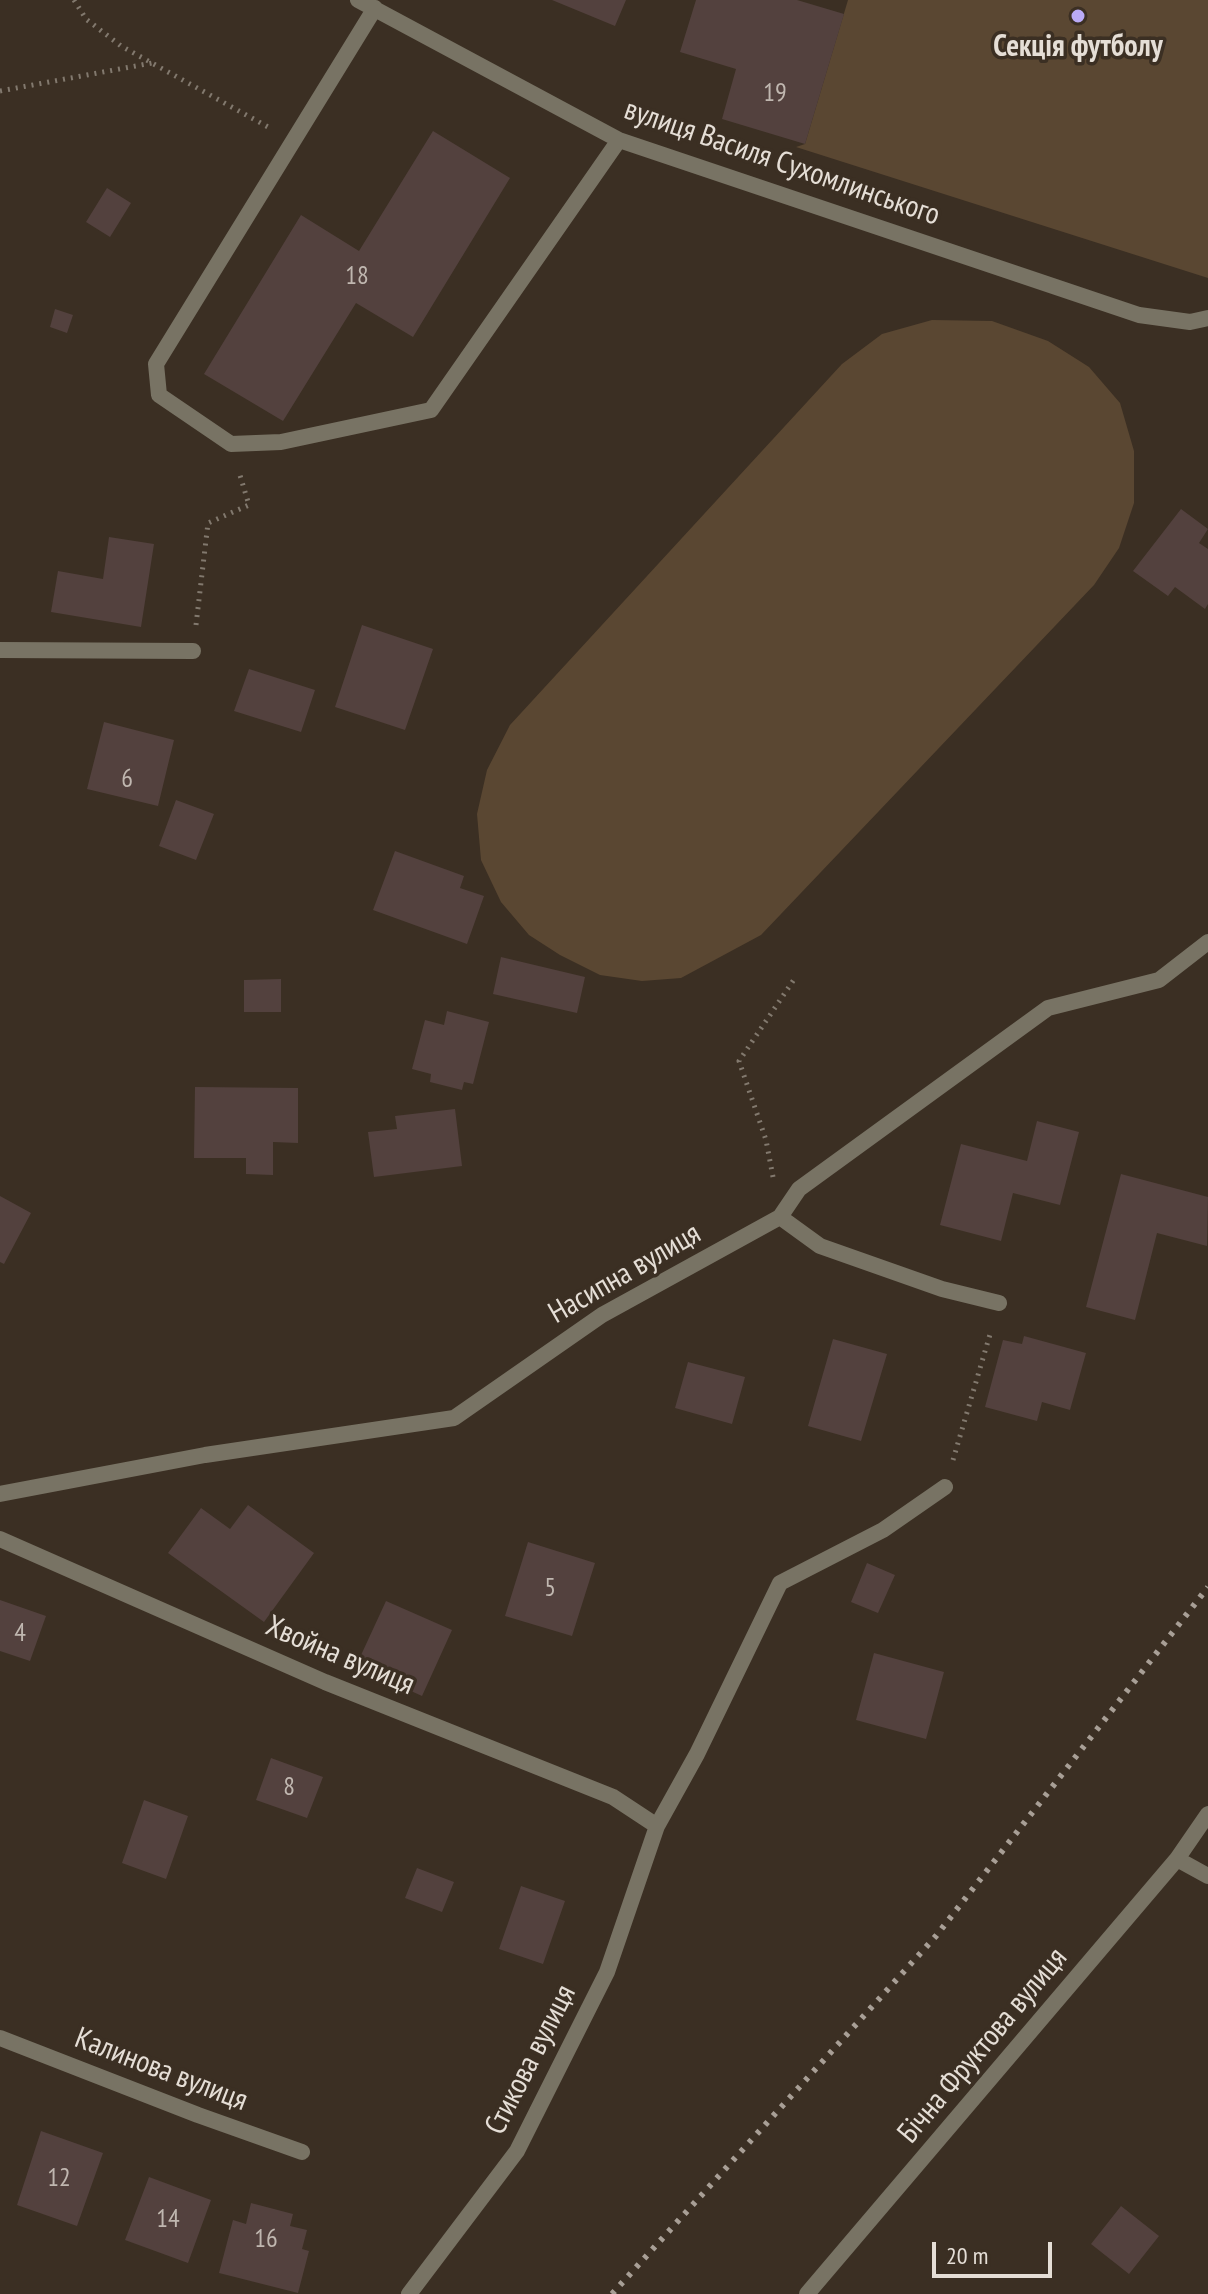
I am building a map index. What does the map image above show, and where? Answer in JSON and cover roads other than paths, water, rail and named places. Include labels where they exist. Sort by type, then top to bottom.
[{"type":"street","name":"вулиця Василя Сухомлинського","points":[[358,0],[619,140],[1139,315],[1190,322],[1208,318]]},
{"type":"street","points":[[375,8],[156,364],[159,395],[231,444],[281,442],[431,410],[619,140]]},
{"type":"street","points":[[0,650],[193,651]]},
{"type":"street","name":"Насипна вулиця","points":[[0,1494],[205,1455],[454,1418],[602,1315],[780,1217],[799,1189],[1048,1008],[1159,980],[1208,942]]},
{"type":"street","points":[[780,1217],[820,1246],[942,1289],[999,1303]]},
{"type":"street","name":"Стикова вулиця","points":[[409,2294],[517,2151],[607,1972],[657,1826],[697,1754],[780,1583],[883,1530],[945,1487]]},
{"type":"street","name":"Хвойна вулиця","points":[[0,1539],[325,1682],[613,1797],[657,1826]]},
{"type":"street","name":"Бічна Фруктова вулиця","points":[[807,2294],[1177,1859],[1208,1814]]},
{"type":"street","points":[[1177,1859],[1208,1876]]},
{"type":"street","name":"Калинова вулиця","points":[[0,2038],[302,2152]]},
{"type":"railway","points":[[612,2294],[936,1936],[1208,1587]]},
{"type":"place","name":"Секція футболу","points":[[1078,16]]}]
